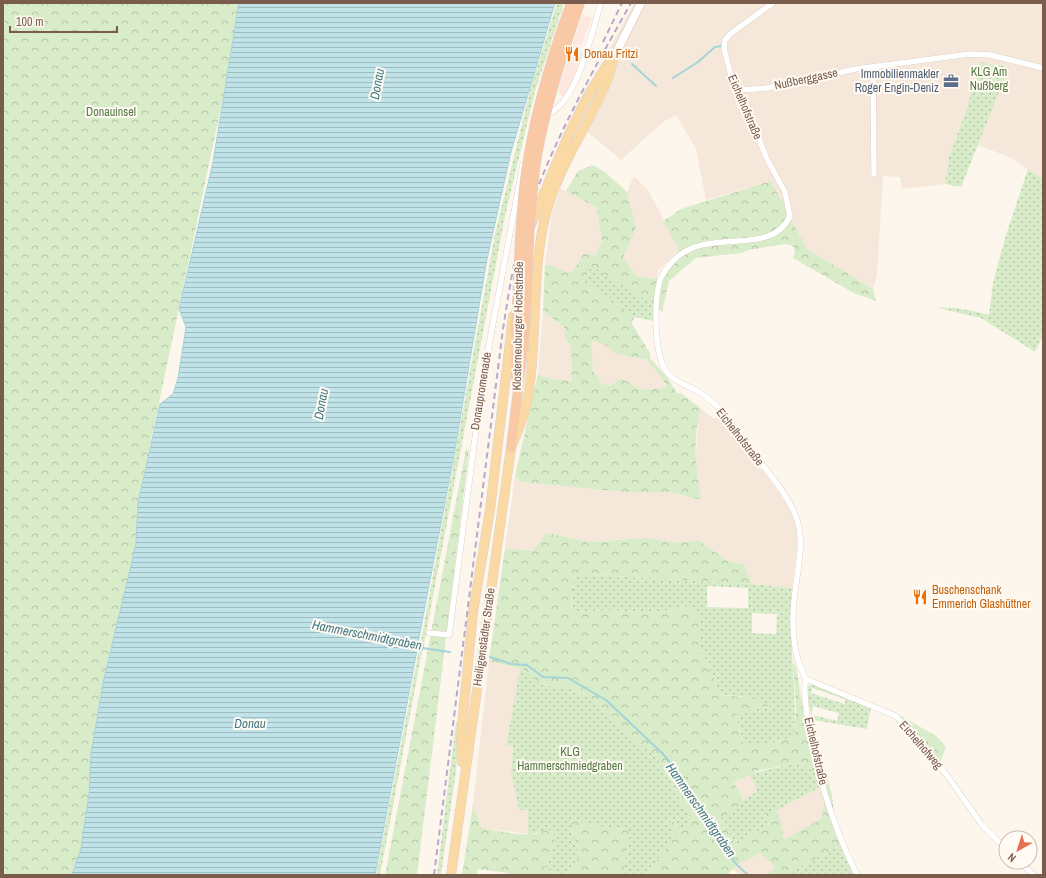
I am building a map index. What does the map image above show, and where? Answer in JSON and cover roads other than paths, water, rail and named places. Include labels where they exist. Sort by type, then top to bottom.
[{"type":"highway","name":"Klosterneuburger Hochstraße","points":[[517,398],[516,331],[524,188],[539,102],[571,3]]},
{"type":"highway","name":"Klosterneuburger Hochstraße","points":[[517,398],[523,360],[530,219],[537,156],[548,104],[580,3]]},
{"type":"highway","name":"Heiligenstädter Straße","points":[[511,448],[517,398]]},
{"type":"main road","points":[[464,782],[461,736],[472,620],[500,432],[518,270],[530,226],[567,139],[599,77],[614,57],[641,3]]},
{"type":"main road","points":[[511,448],[521,426],[528,398],[535,332],[538,256],[544,219],[554,190],[607,82],[614,57]]},
{"type":"main road","name":"Heiligenstädter Straße","points":[[451,875],[511,448]]},
{"type":"street","name":"Donaupromenade","points":[[429,633],[449,635],[483,377],[531,129],[564,102],[573,86],[601,3]]},
{"type":"street","name":"Eichelhofstraße","points":[[773,3],[738,28],[725,40],[725,56],[733,83],[739,90],[767,159],[785,192],[790,216],[784,228],[770,237],[702,244],[684,252],[672,262],[662,276],[658,290],[656,311],[659,351],[662,363],[667,373],[703,395],[727,418],[789,502],[796,518],[800,542],[793,595],[793,621],[797,656],[806,679],[805,696],[807,714],[819,768],[838,834],[857,875]]},
{"type":"street","name":"Nußberggasse","points":[[739,90],[767,88],[818,76],[873,67],[981,54],[1002,57],[1043,68]]},
{"type":"street","points":[[873,67],[874,174]]},
{"type":"street","name":"Eichelhofweg","points":[[806,679],[896,716],[946,774],[982,825],[998,841]]},
{"type":"water","name":"Donau","points":[[239,3],[555,3],[511,152],[487,259],[454,455],[418,643],[424,644],[422,651],[417,650],[375,875],[72,875],[81,848],[89,794],[91,754],[103,683],[136,544],[138,503],[160,404],[173,394],[178,378],[186,327],[179,309],[213,162]]},
{"type":"waterway","points":[[673,78],[698,62],[715,47],[722,46]]},
{"type":"waterway","points":[[632,64],[656,86]]},
{"type":"waterway","name":"Hammerschmidtgraben","points":[[422,648],[450,652]]},
{"type":"waterway","name":"Hammerschmidtgraben","points":[[490,657],[511,664],[527,665],[543,677],[568,678],[606,700],[663,754],[675,768],[707,824],[737,865],[748,875]]},
{"type":"railway","points":[[603,42],[622,3]]},
{"type":"railway","points":[[434,875],[503,329],[515,260],[531,206],[555,146],[584,88],[631,3]]},
{"type":"place","name":"Donau Fritzi","points":[[572,54]]},
{"type":"place","name":"Immobilienmakler Roger Engin-Deniz","points":[[951,81]]},
{"type":"place","name":"Buschenschank Emmerich Glashüttner","points":[[920,597]]},
{"type":"park label","name":"KLG Am Nußberg","points":[[989,79]]},
{"type":"park label","name":"Donauinsel","points":[[111,112]]},
{"type":"park label","name":"KLG Hammerschmiedgraben","points":[[570,759]]}]
